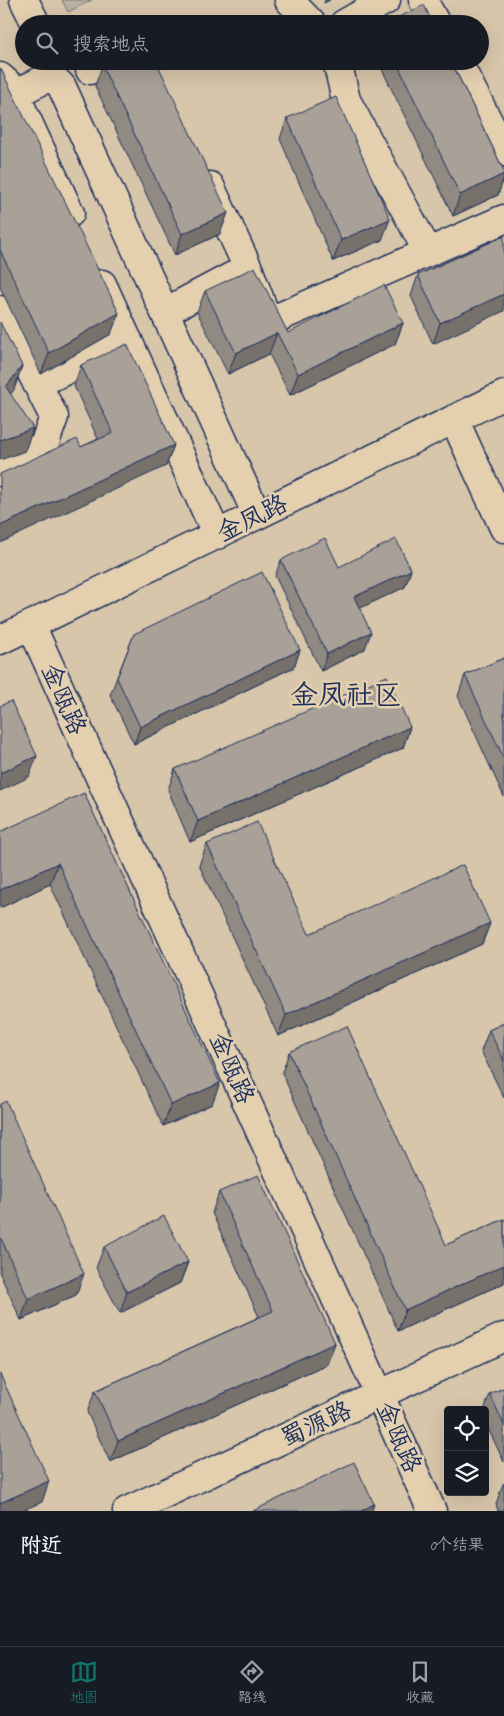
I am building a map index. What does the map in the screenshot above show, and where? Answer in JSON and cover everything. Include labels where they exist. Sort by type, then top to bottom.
[{"type":"street","points":[[24,0],[32,15]]},
{"type":"street","points":[[289,0],[303,15]]},
{"type":"street","points":[[360,15],[386,0]]},
{"type":"street","points":[[423,0],[431,15]]},
{"type":"street","points":[[57,70],[62,87],[257,515]]},
{"type":"street","points":[[338,70],[346,100],[428,252]]},
{"type":"street","points":[[461,70],[504,152]]},
{"type":"street","points":[[62,87],[52,78],[8,85],[81,237]]},
{"type":"street","points":[[198,161],[248,268],[268,322],[504,219]]},
{"type":"street","points":[[93,264],[217,534]]},
{"type":"street","points":[[164,312],[248,268]]},
{"type":"street","points":[[0,310],[54,417],[44,446],[0,472]]},
{"type":"street","points":[[37,384],[128,340]]},
{"type":"street","name":"金凤路","points":[[0,640],[504,395]]},
{"type":"street","points":[[454,420],[504,528]]},
{"type":"street","name":"金瓯路","points":[[31,625],[432,1511]]},
{"type":"street","name":"蜀源路","points":[[127,1511],[504,1337]]},
{"type":"shaded area","points":[[62,0],[92,0],[68,12]]},
{"type":"building","points":[[424,5],[429,15],[403,15]]},
{"type":"building","points":[[0,69],[119,313],[49,353],[0,250]]},
{"type":"building","points":[[104,70],[160,70],[228,213],[182,234]]},
{"type":"building","points":[[400,70],[455,70],[504,171],[504,174],[460,195]]},
{"type":"building","points":[[336,97],[390,219],[341,240],[287,118]]},
{"type":"building","points":[[504,236],[504,294],[440,323],[418,275]]},
{"type":"building","points":[[255,267],[288,333],[384,285],[403,323],[298,374],[277,333],[236,353],[205,291]]},
{"type":"building","points":[[0,322],[22,366],[6,387],[33,428],[0,440]]},
{"type":"building","points":[[127,344],[174,445],[0,526],[0,474],[77,439],[81,447],[113,433],[81,365]]},
{"type":"building","points":[[325,538],[339,567],[396,539],[411,570],[354,597],[371,632],[327,654],[281,560]]},
{"type":"building","points":[[262,572],[300,650],[140,727],[117,678],[134,634]]},
{"type":"building","points":[[504,658],[504,759],[465,675]]},
{"type":"building","points":[[387,676],[410,727],[198,821],[175,769]]},
{"type":"building","points":[[11,701],[37,756],[0,773],[0,706]]},
{"type":"building","points":[[84,793],[220,1083],[171,1105],[58,863],[0,890],[0,832]]},
{"type":"building","points":[[257,822],[309,934],[463,865],[490,923],[286,1015],[207,844]]},
{"type":"building","points":[[504,1023],[504,1061],[489,1030]]},
{"type":"building","points":[[347,1026],[446,1245],[504,1219],[504,1265],[405,1310],[289,1052]]},
{"type":"building","points":[[6,1101],[84,1274],[28,1299],[0,1236],[0,1104]]},
{"type":"building","points":[[258,1175],[335,1343],[118,1441],[95,1391],[273,1311],[219,1192]]},
{"type":"building","points":[[164,1216],[188,1262],[127,1292],[104,1247]]},
{"type":"building","points":[[0,1374],[49,1481],[0,1503]]},
{"type":"building","points":[[504,1388],[504,1425],[490,1394]]},
{"type":"building","points":[[354,1462],[374,1504],[361,1511],[253,1511]]},
{"type":"district","name":"金凤社区","points":[[346,694]]}]
